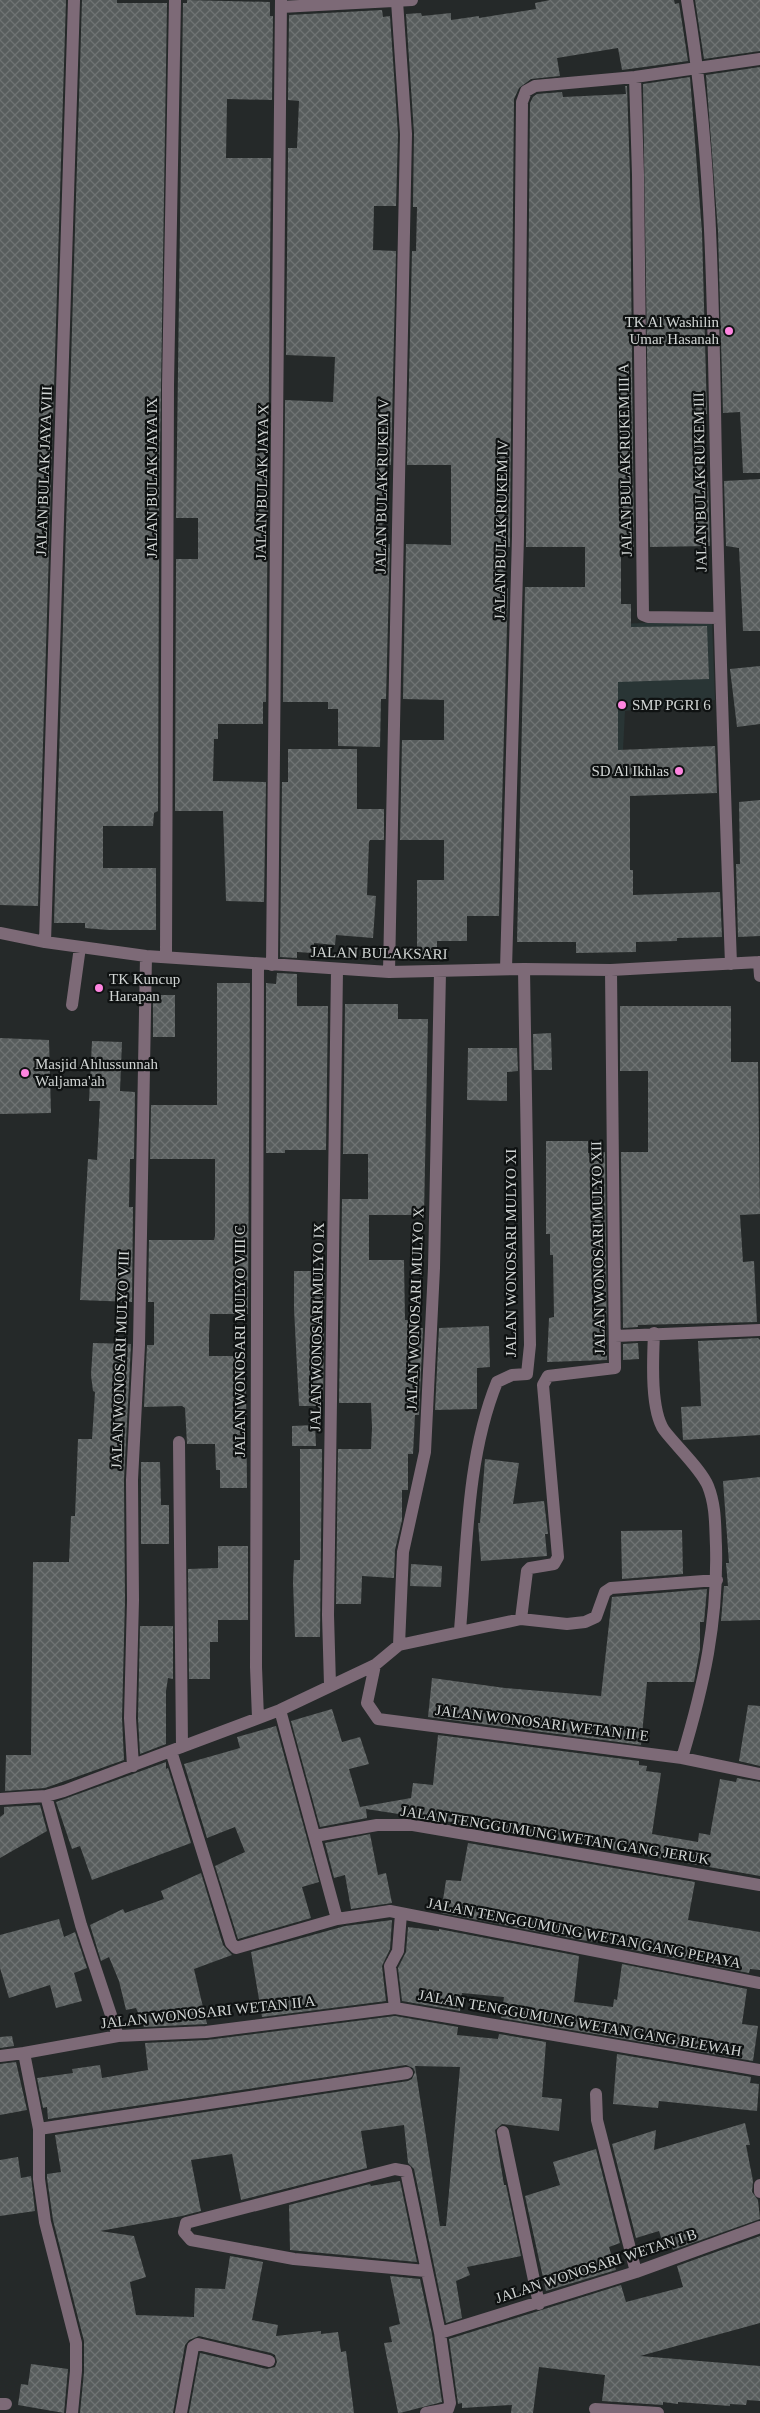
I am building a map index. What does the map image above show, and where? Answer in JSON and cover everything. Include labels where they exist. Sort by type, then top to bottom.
[{"type":"street","name":"JALAN BULAK JAYA VIII","points":[[45,942],[74,0]]},
{"type":"street","name":"JALAN BULAK JAYA IX","points":[[166,957],[168,386],[175,0]]},
{"type":"street","points":[[281,3],[412,0]]},
{"type":"street","name":"JALAN BULAK RUKEM III","points":[[687,0],[699,70],[713,309],[719,618],[731,964]]},
{"type":"street","name":"JALAN BULAK RUKEM V","points":[[390,972],[406,134],[397,1]]},
{"type":"street","name":"JALAN BULAK JAYA X","points":[[272,965],[281,3]]},
{"type":"street","points":[[635,77],[699,70],[760,59]]},
{"type":"street","name":"JALAN BULAK RUKEM IV","points":[[506,969],[518,536],[522,102],[526,91],[535,86],[635,77]]},
{"type":"street","name":"JALAN BULAK RUKEM III A","points":[[635,77],[638,175],[643,615],[648,617],[719,618]]},
{"type":"street","name":"JALAN BULAKSARI","points":[[0,933],[45,942],[146,956],[337,970],[390,972],[506,969],[611,970],[760,962]]},
{"type":"street","points":[[72,1006],[80,947]]},
{"type":"street","name":"JALAN WONOSARI MULYO VIII","points":[[133,1766],[130,1718],[133,1600],[132,1480],[139,1345],[146,956]]},
{"type":"street","points":[[760,962],[760,976]]},
{"type":"street","name":"JALAN WONOSARI MULYO VIII C","points":[[258,964],[256,1316],[256,1667],[258,1718]]},
{"type":"street","name":"JALAN WONOSARI MULYO XI","points":[[460,1630],[475,1465],[489,1401],[496,1382],[512,1375],[527,1374],[530,1345],[524,969]]},
{"type":"street","name":"JALAN WONOSARI MULYO IX","points":[[330,1685],[328,1616],[337,970]]},
{"type":"street","name":"JALAN WONOSARI MULYO XII","points":[[548,1376],[615,1368],[611,970]]},
{"type":"street","name":"JALAN WONOSARI MULYO X","points":[[400,1645],[403,1552],[425,1452],[434,1268],[440,972]]},
{"type":"street","points":[[614,1336],[760,1330]]},
{"type":"street","points":[[654,1333],[653,1379],[659,1417],[663,1428],[708,1485],[715,1507],[717,1580],[706,1674],[682,1758]]},
{"type":"street","points":[[521,1619],[527,1571],[530,1568],[554,1564],[558,1557],[543,1393],[543,1385],[548,1376],[527,1374]]},
{"type":"street","points":[[176,1749],[178,1442]]},
{"type":"street","points":[[0,1799],[46,1796],[133,1766],[280,1710],[375,1665],[400,1645],[460,1630],[521,1619],[567,1624],[585,1622],[596,1617],[605,1592],[611,1588],[717,1580]]},
{"type":"street","name":"JALAN WONOSARI WETAN II E","points":[[375,1665],[367,1703],[378,1719],[682,1758],[760,1774]]},
{"type":"street","points":[[280,1710],[337,1919]]},
{"type":"street","name":"JALAN TENGGUMUNG WETAN GANG PEPAYA","points":[[176,1749],[231,1943],[236,1948],[337,1919],[390,1911],[760,1983]]},
{"type":"street","points":[[46,1796],[80,1925],[118,2036]]},
{"type":"street","name":"JALAN TENGGUMUNG WETAN GANG JERUK","points":[[315,1836],[377,1825],[412,1825],[760,1885]]},
{"type":"street","points":[[395,2008],[390,1966],[398,1951],[401,1914]]},
{"type":"street","name":"JALAN WONOSARI WETAN II A","points":[[0,2056],[118,2036],[206,2032],[395,2008]]},
{"type":"street","name":"JALAN TENGGUMUNG WETAN GANG BLEWAH","points":[[395,2008],[760,2070]]},
{"type":"street","points":[[24,2053],[39,2129],[39,2179],[45,2222],[76,2343],[76,2371],[72,2413]]},
{"type":"street","points":[[39,2129],[407,2073]]},
{"type":"street","points":[[596,2094],[597,2120],[636,2272]]},
{"type":"street","points":[[503,2132],[540,2304]]},
{"type":"street","points":[[426,2271],[294,2259],[191,2240],[184,2232],[186,2223],[395,2169],[406,2171],[440,2333],[450,2403],[448,2409],[444,2411],[426,2413]]},
{"type":"street","points":[[760,2186],[760,2192]]},
{"type":"street","name":"JALAN WONOSARI WETAN I B","points":[[440,2333],[540,2304],[636,2272],[760,2227]]},
{"type":"street","points":[[181,2413],[193,2347],[198,2344],[269,2361]]},
{"type":"street","points":[[595,2409],[658,2413]]},
{"type":"shaded area","name":"SMP PGRI 6","points":[[712,620],[715,700],[625,711],[621,790],[573,626]]},
{"type":"building","points":[[0,0],[66,0],[38,906],[0,905]]},
{"type":"building","points":[[82,0],[117,0],[117,3],[167,3],[159,518],[157,518],[159,559],[158,811],[154,813],[153,826],[103,826],[103,868],[156,868],[156,930],[108,930],[85,928],[85,923],[54,923]]},
{"type":"building","points":[[187,0],[270,2],[270,16],[273,16],[272,100],[227,99],[226,158],[271,158],[266,702],[263,702],[263,724],[218,724],[218,739],[214,739],[213,781],[266,782],[264,902],[226,901],[223,811],[175,811],[176,559],[198,559],[198,518],[176,518],[183,3],[187,3]]},
{"type":"building","points":[[550,0],[674,0],[675,4],[679,3],[688,61],[622,70],[618,48],[557,58],[560,76],[531,79],[519,88],[514,99],[510,547],[506,547],[505,588],[508,588],[499,916],[467,916],[467,941],[437,941],[437,952],[417,952],[417,880],[444,880],[444,840],[400,840],[402,740],[444,740],[444,700],[403,699],[406,544],[451,545],[451,465],[407,465],[412,251],[416,251],[417,207],[413,207],[414,133],[406,14],[421,13],[422,16],[451,13],[451,20],[479,16],[479,18],[536,9],[535,3]]},
{"type":"building","points":[[695,0],[760,0],[760,51],[704,59]]},
{"type":"building","points":[[382,10],[383,17],[390,16],[398,134],[396,206],[374,206],[373,250],[396,251],[391,465],[385,465],[383,493],[382,544],[390,544],[386,699],[381,699],[380,747],[338,746],[338,709],[328,709],[328,702],[283,702],[285,400],[333,402],[335,357],[286,355],[288,148],[297,148],[299,101],[288,100],[289,15]]},
{"type":"building","points":[[760,67],[760,473],[743,473],[740,412],[723,413],[718,231],[706,75]]},
{"type":"building","points":[[690,77],[702,232],[707,414],[701,414],[703,482],[708,482],[710,546],[650,547],[643,84]]},
{"type":"building","points":[[625,86],[627,86],[630,175],[634,547],[621,547],[621,604],[631,604],[631,627],[707,626],[709,679],[618,682],[618,750],[715,746],[717,793],[630,796],[630,870],[633,870],[633,895],[720,892],[722,937],[677,938],[677,941],[636,942],[636,952],[576,953],[576,942],[517,942],[525,587],[585,587],[585,547],[526,547],[530,103],[537,94],[562,92],[563,97],[626,94]]},
{"type":"building","points":[[760,479],[760,631],[743,631],[739,548],[726,546],[724,481]]},
{"type":"building","points":[[760,666],[760,724],[737,727],[730,669]]},
{"type":"building","points":[[288,749],[357,749],[357,809],[384,809],[384,840],[370,840],[369,842],[367,895],[376,896],[373,938],[336,935],[335,945],[314,943],[313,953],[297,952],[297,958],[280,957],[282,782],[288,782]]},
{"type":"building","points":[[760,800],[760,936],[738,937],[736,864],[740,864],[739,802]]},
{"type":"building","points":[[277,973],[297,974],[297,1006],[328,1006],[326,1150],[285,1150],[285,1153],[266,1153],[266,983],[276,984]]},
{"type":"building","points":[[217,983],[250,983],[248,1314],[210,1314],[209,1335],[209,1356],[240,1356],[240,1391],[246,1391],[247,1488],[220,1488],[220,1470],[216,1470],[215,1444],[187,1444],[185,1408],[182,1406],[144,1407],[147,1345],[154,1345],[154,1302],[148,1302],[149,1240],[214,1240],[215,1236],[215,1159],[150,1159],[151,1105],[217,1105]]},
{"type":"building","points":[[153,995],[175,995],[175,1037],[153,1037]]},
{"type":"building","points":[[345,1004],[398,1004],[398,1019],[428,1019],[424,1215],[369,1215],[369,1260],[404,1260],[405,1320],[415,1320],[415,1328],[423,1328],[419,1415],[415,1415],[413,1454],[408,1454],[408,1490],[402,1490],[402,1520],[395,1550],[394,1578],[362,1576],[361,1604],[336,1604],[338,1449],[371,1449],[372,1428],[371,1403],[339,1403],[342,1199],[368,1199],[368,1154],[343,1154]]},
{"type":"building","points":[[620,1006],[731,1006],[731,1062],[758,1062],[760,1214],[740,1215],[743,1262],[754,1261],[757,1322],[638,1325],[638,1327],[623,1328],[621,1152],[648,1152],[648,1071],[620,1071]]},
{"type":"building","points":[[551,1033],[552,1070],[534,1070],[533,1034]]},
{"type":"building","name":"Masjid Ahlussunnah Waljama'ah","points":[[0,1038],[49,1040],[51,1113],[0,1114]]},
{"type":"building","points":[[92,1041],[122,1042],[120,1091],[135,1092],[134,1159],[130,1159],[129,1207],[133,1207],[132,1302],[80,1300],[88,1159],[97,1160],[100,1101],[89,1101]]},
{"type":"building","points":[[468,1048],[517,1048],[518,1071],[507,1072],[507,1101],[467,1100]]},
{"type":"building","points":[[546,1141],[588,1141],[588,1153],[605,1152],[607,1360],[547,1362],[549,1318],[554,1317],[553,1255],[550,1255],[550,1234],[546,1234]]},
{"type":"building","points":[[294,1271],[325,1271],[323,1406],[299,1406]]},
{"type":"building","points":[[489,1326],[490,1367],[477,1368],[477,1409],[435,1410],[439,1328]]},
{"type":"building","points":[[758,1338],[760,1340],[760,1435],[683,1440],[681,1407],[701,1406],[698,1341]]},
{"type":"building","points":[[93,1343],[131,1344],[124,1480],[125,1600],[122,1718],[124,1760],[45,1788],[5,1791],[6,1755],[31,1755],[33,1562],[69,1562],[71,1516],[75,1516],[78,1439],[92,1439],[95,1392],[93,1391],[91,1375]]},
{"type":"building","points":[[638,1343],[639,1359],[623,1360],[623,1344]]},
{"type":"building","points":[[315,1425],[316,1446],[292,1446],[292,1426]]},
{"type":"building","points":[[300,1449],[322,1449],[320,1637],[295,1637],[293,1582],[294,1560],[300,1560]]},
{"type":"building","points":[[485,1459],[519,1463],[513,1504],[544,1501],[548,1534],[545,1534],[547,1556],[481,1561],[478,1523],[480,1523]]},
{"type":"building","points":[[141,1462],[160,1462],[161,1505],[169,1505],[169,1544],[141,1544]]},
{"type":"building","points":[[760,1477],[760,1620],[721,1621],[724,1586],[728,1586],[726,1563],[729,1563],[723,1481]]},
{"type":"building","points":[[682,1530],[683,1574],[622,1579],[621,1531]]},
{"type":"building","points":[[218,1546],[248,1546],[248,1620],[218,1620],[218,1642],[210,1642],[210,1679],[189,1679],[188,1569],[218,1568]]},
{"type":"building","points":[[411,1564],[442,1566],[441,1587],[410,1586]]},
{"type":"building","points":[[707,1589],[704,1622],[700,1622],[700,1649],[694,1682],[647,1682],[641,1745],[428,1717],[432,1678],[505,1688],[601,1696],[612,1597]]},
{"type":"building","points":[[140,1626],[173,1626],[173,1679],[168,1678],[166,1691],[166,1744],[140,1754],[138,1718]]},
{"type":"building","points":[[748,1705],[760,1706],[760,1766],[739,1761]]},
{"type":"building","points":[[332,1709],[342,1742],[360,1737],[369,1764],[349,1769],[360,1807],[411,1798],[413,1783],[433,1785],[438,1735],[639,1761],[639,1765],[647,1766],[646,1771],[661,1773],[652,1834],[698,1842],[699,1833],[710,1835],[720,1779],[736,1782],[737,1778],[760,1782],[760,1876],[471,1825],[366,1809],[367,1818],[320,1827],[291,1721]]},
{"type":"building","points":[[276,1726],[319,1882],[302,1887],[311,1918],[238,1939],[215,1866],[245,1852],[235,1827],[207,1838],[184,1764],[240,1748],[237,1737]]},
{"type":"building","points":[[166,1762],[166,1769],[168,1768],[191,1843],[92,1880],[80,1846],[72,1849],[56,1802]]},
{"type":"building","points":[[40,1805],[47,1831],[0,1858],[0,1817],[4,1814],[4,1807]]},
{"type":"building","points":[[370,1834],[378,1875],[386,1873],[392,1903],[351,1909],[345,1875],[334,1878],[325,1843]]},
{"type":"building","points":[[468,1843],[695,1882],[688,1920],[760,1932],[760,1970],[750,1969],[749,1973],[624,1948],[625,1946],[581,1940],[441,1913],[446,1880],[461,1881]]},
{"type":"building","points":[[201,1873],[223,1945],[232,1955],[194,1969],[207,2024],[144,2027],[136,2008],[126,2010],[119,1981],[109,1957],[101,1961],[90,1925],[123,1909],[125,1913],[164,1899],[161,1891]]},
{"type":"building","points":[[59,1919],[64,1937],[75,1932],[87,1968],[74,1973],[82,2001],[56,2008],[50,1985],[9,1998],[0,1968],[0,1935]]},
{"type":"building","points":[[392,1920],[390,1949],[382,1966],[386,2001],[262,2017],[251,1952],[345,1926]]},
{"type":"building","points":[[408,1927],[439,1931],[439,1929],[579,1956],[574,2002],[613,2007],[614,1999],[617,2000],[622,1964],[747,1989],[742,2024],[758,2026],[753,2061],[501,2018],[504,1997],[462,1993],[460,2011],[402,2001],[398,1968],[406,1952]]},
{"type":"building","points":[[395,2016],[458,2027],[457,2035],[498,2039],[499,2034],[546,2042],[542,2097],[562,2099],[559,2131],[502,2124],[495,2130],[504,2185],[506,2185],[521,2256],[467,2267],[470,2275],[456,2281],[462,2318],[446,2323],[414,2169],[408,2163],[404,2125],[361,2131],[367,2168],[241,2200],[232,2154],[191,2160],[201,2211],[100,2231],[134,2236],[146,2277],[130,2282],[136,2315],[194,2317],[195,2288],[225,2289],[230,2256],[263,2262],[252,2320],[278,2325],[276,2336],[321,2331],[321,2334],[338,2332],[341,2352],[346,2351],[354,2413],[189,2413],[200,2353],[267,2369],[275,2367],[277,2362],[275,2355],[271,2353],[199,2336],[189,2340],[185,2345],[173,2413],[80,2413],[84,2372],[84,2341],[53,2220],[47,2178],[47,2174],[61,2172],[55,2135],[408,2081],[412,2079],[415,2072],[413,2068],[406,2065],[48,2119],[47,2107],[43,2108],[37,2078],[73,2073],[72,2069],[100,2065],[102,2078],[148,2070],[145,2043],[207,2040]],"holes":[[[415,2066],[460,2067],[446,2226],[440,2226]]]},
{"type":"building","points":[[12,2036],[14,2046],[0,2048],[0,2037]]},
{"type":"building","points":[[617,2054],[751,2077],[750,2083],[759,2084],[757,2111],[659,2101],[658,2108],[613,2104]]},
{"type":"building","points":[[16,2062],[27,2110],[0,2115],[0,2064]]},
{"type":"building","points":[[745,2123],[750,2145],[746,2145],[753,2181],[752,2192],[758,2200],[760,2219],[673,2250],[671,2245],[664,2247],[659,2231],[636,2238],[612,2144],[656,2130],[654,2150]]},
{"type":"building","points":[[596,2149],[620,2243],[609,2247],[616,2270],[546,2291],[525,2196],[560,2185],[553,2162]]},
{"type":"building","points":[[18,2157],[21,2178],[31,2176],[35,2211],[0,2216],[0,2160]]},
{"type":"building","points":[[400,2181],[417,2262],[290,2250],[289,2205],[370,2184],[371,2186]]},
{"type":"building","points":[[760,2236],[760,2323],[640,2356],[760,2366],[760,2401],[747,2400],[746,2405],[730,2404],[730,2406],[678,2402],[678,2404],[663,2402],[663,2405],[602,2401],[605,2375],[539,2367],[533,2413],[511,2413],[512,2405],[462,2408],[462,2403],[458,2404],[449,2339],[621,2285],[626,2302],[683,2287],[677,2266]]},
{"type":"building","points":[[390,2276],[420,2279],[432,2334],[442,2402],[400,2413],[398,2413],[384,2343],[392,2342],[389,2327],[400,2324]]},
{"type":"building","points":[[31,2364],[68,2369],[64,2413],[18,2405],[21,2384],[28,2385]]},
{"type":"place","name":"TK Al Washilin Umar Hasanah","points":[[729,331]]},
{"type":"place","name":"SMP PGRI 6","points":[[622,705]]},
{"type":"place","name":"SD Al Ikhlas","points":[[679,771]]},
{"type":"place","name":"TK Kuncup Harapan","points":[[99,988]]},
{"type":"place","name":"Masjid Ahlussunnah Waljama'ah","points":[[25,1073]]}]
